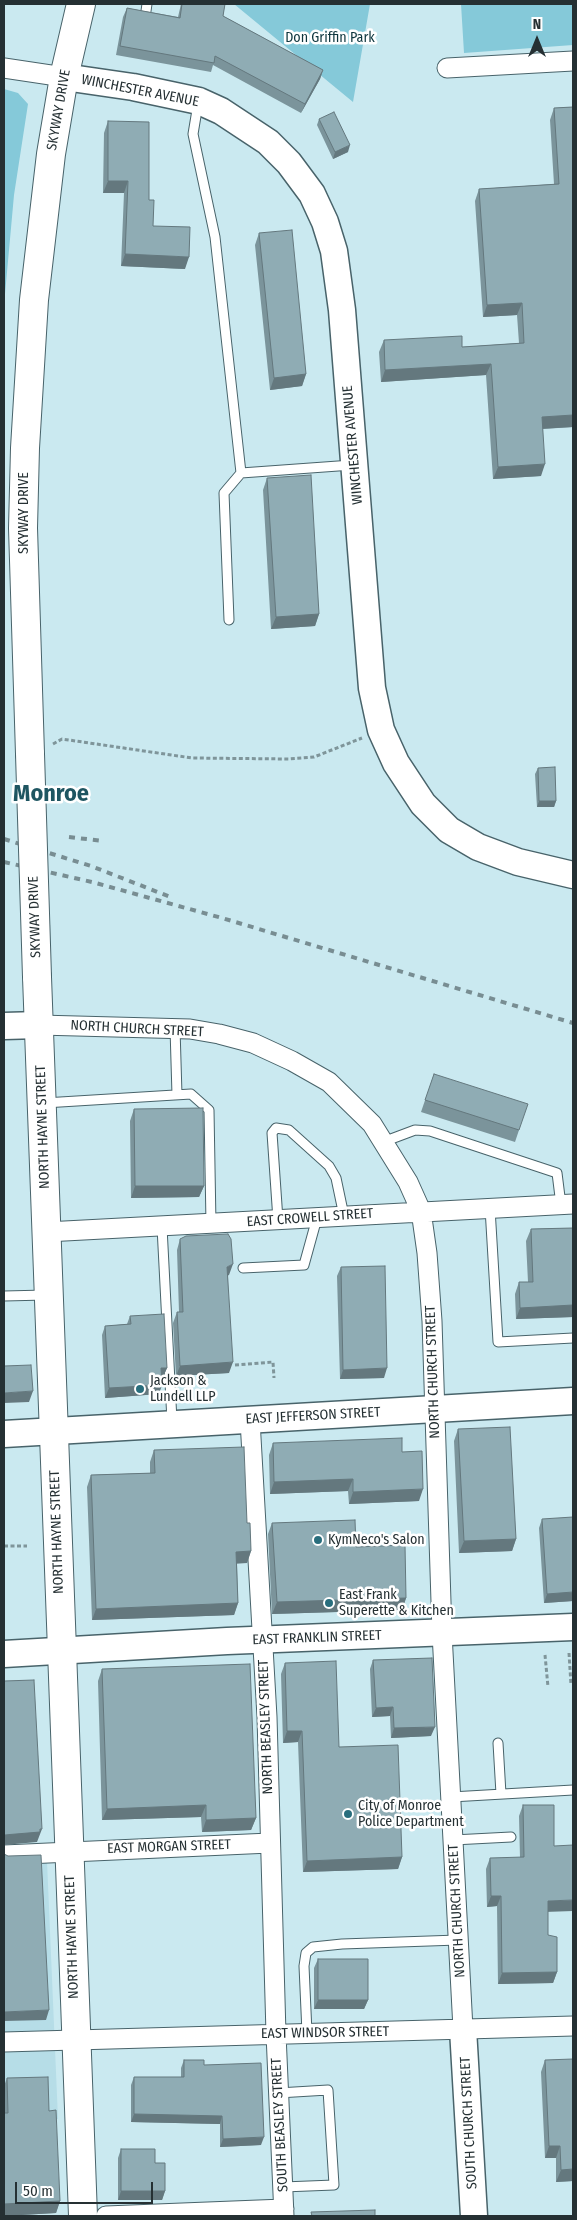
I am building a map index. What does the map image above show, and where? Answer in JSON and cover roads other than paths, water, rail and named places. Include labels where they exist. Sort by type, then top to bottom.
[{"type":"main road","name":"SKYWAY DRIVE","points":[[39,1025],[37,977],[41,752],[24,610],[25,448],[34,300],[40,240],[51,154],[64,77],[81,4]]},
{"type":"main road","name":"NORTH HAYNE STREET","points":[[39,1025],[83,2216]]},
{"type":"street","points":[[447,68],[573,61]]},
{"type":"street","points":[[4,68],[64,77]]},
{"type":"street","name":"WINCHESTER AVENUE","points":[[64,77],[133,87],[199,100],[221,111],[268,142],[289,163],[312,194],[334,251],[342,310],[372,688],[381,730],[396,763],[423,804],[449,830],[478,847],[518,862],[573,875]]},
{"type":"street","name":"NORTH CHURCH STREET","points":[[4,1026],[174,1028],[219,1034],[253,1043],[292,1061],[329,1082],[372,1124],[408,1182],[421,1211],[428,1253],[442,1633],[463,2029]]},
{"type":"street","name":"EAST CROWELL STREET","points":[[46,1232],[567,1204]]},
{"type":"street","name":"EAST JEFFERSON STREET","points":[[4,1434],[573,1401]]},
{"type":"street","name":"NORTH BEASLEY STREET","points":[[250,1420],[262,1640],[276,2034]]},
{"type":"street","name":"EAST FRANKLIN STREET","points":[[4,1654],[262,1640],[573,1627]]},
{"type":"street","name":"EAST MORGAN STREET","points":[[4,1855],[270,1843]]},
{"type":"street","name":"EAST WINDSOR STREET","points":[[4,2042],[573,2026]]},
{"type":"street","name":"SOUTH CHURCH STREET","points":[[463,2029],[474,2216]]},
{"type":"street","name":"SOUTH BEASLEY STREET","points":[[276,2034],[284,2212]]},
{"type":"street","points":[[106,2216],[284,2212]]},
{"type":"lane","points":[[199,100],[193,134],[215,237],[241,473]]},
{"type":"lane","points":[[229,620],[224,493],[241,473],[355,465]]},
{"type":"lane","points":[[174,1028],[177,1095]]},
{"type":"lane","points":[[42,1103],[191,1094],[209,1110],[210,1224]]},
{"type":"lane","points":[[278,1220],[272,1133],[276,1128],[289,1130],[329,1166],[336,1178],[344,1216]]},
{"type":"lane","points":[[384,1142],[415,1130],[430,1131],[557,1173],[567,1204]]},
{"type":"lane","points":[[490,1208],[498,1342],[573,1338]]},
{"type":"lane","points":[[243,1268],[304,1265],[318,1218]]},
{"type":"lane","points":[[162,1227],[172,1424]]},
{"type":"lane","points":[[4,1296],[48,1295]]},
{"type":"lane","points":[[498,1743],[501,1794]]},
{"type":"lane","points":[[451,1797],[573,1790]]},
{"type":"lane","points":[[453,1840],[511,1837]]},
{"type":"lane","points":[[307,2033],[304,1966],[306,1953],[313,1947],[458,1940]]},
{"type":"lane","points":[[278,2093],[328,2090],[334,2185],[282,2187]]},
{"type":"railway","points":[[69,837],[103,841]]},
{"type":"railway","points":[[4,839],[91,866],[173,898]]},
{"type":"railway","points":[[4,862],[92,882],[222,918],[573,1023]]},
{"type":"place","name":"Jackson & Lundell LLP","points":[[140,1389]]},
{"type":"place","name":"KymNeco's Salon","points":[[318,1540]]},
{"type":"place","name":"East Frank Superette & Kitchen","points":[[329,1603]]},
{"type":"place","name":"City of Monroe Police Department","points":[[348,1814]]},
{"type":"district","name":"Monroe","points":[[51,794]]},
{"type":"park label","name":"Don Griffin Park","points":[[330,38]]}]
